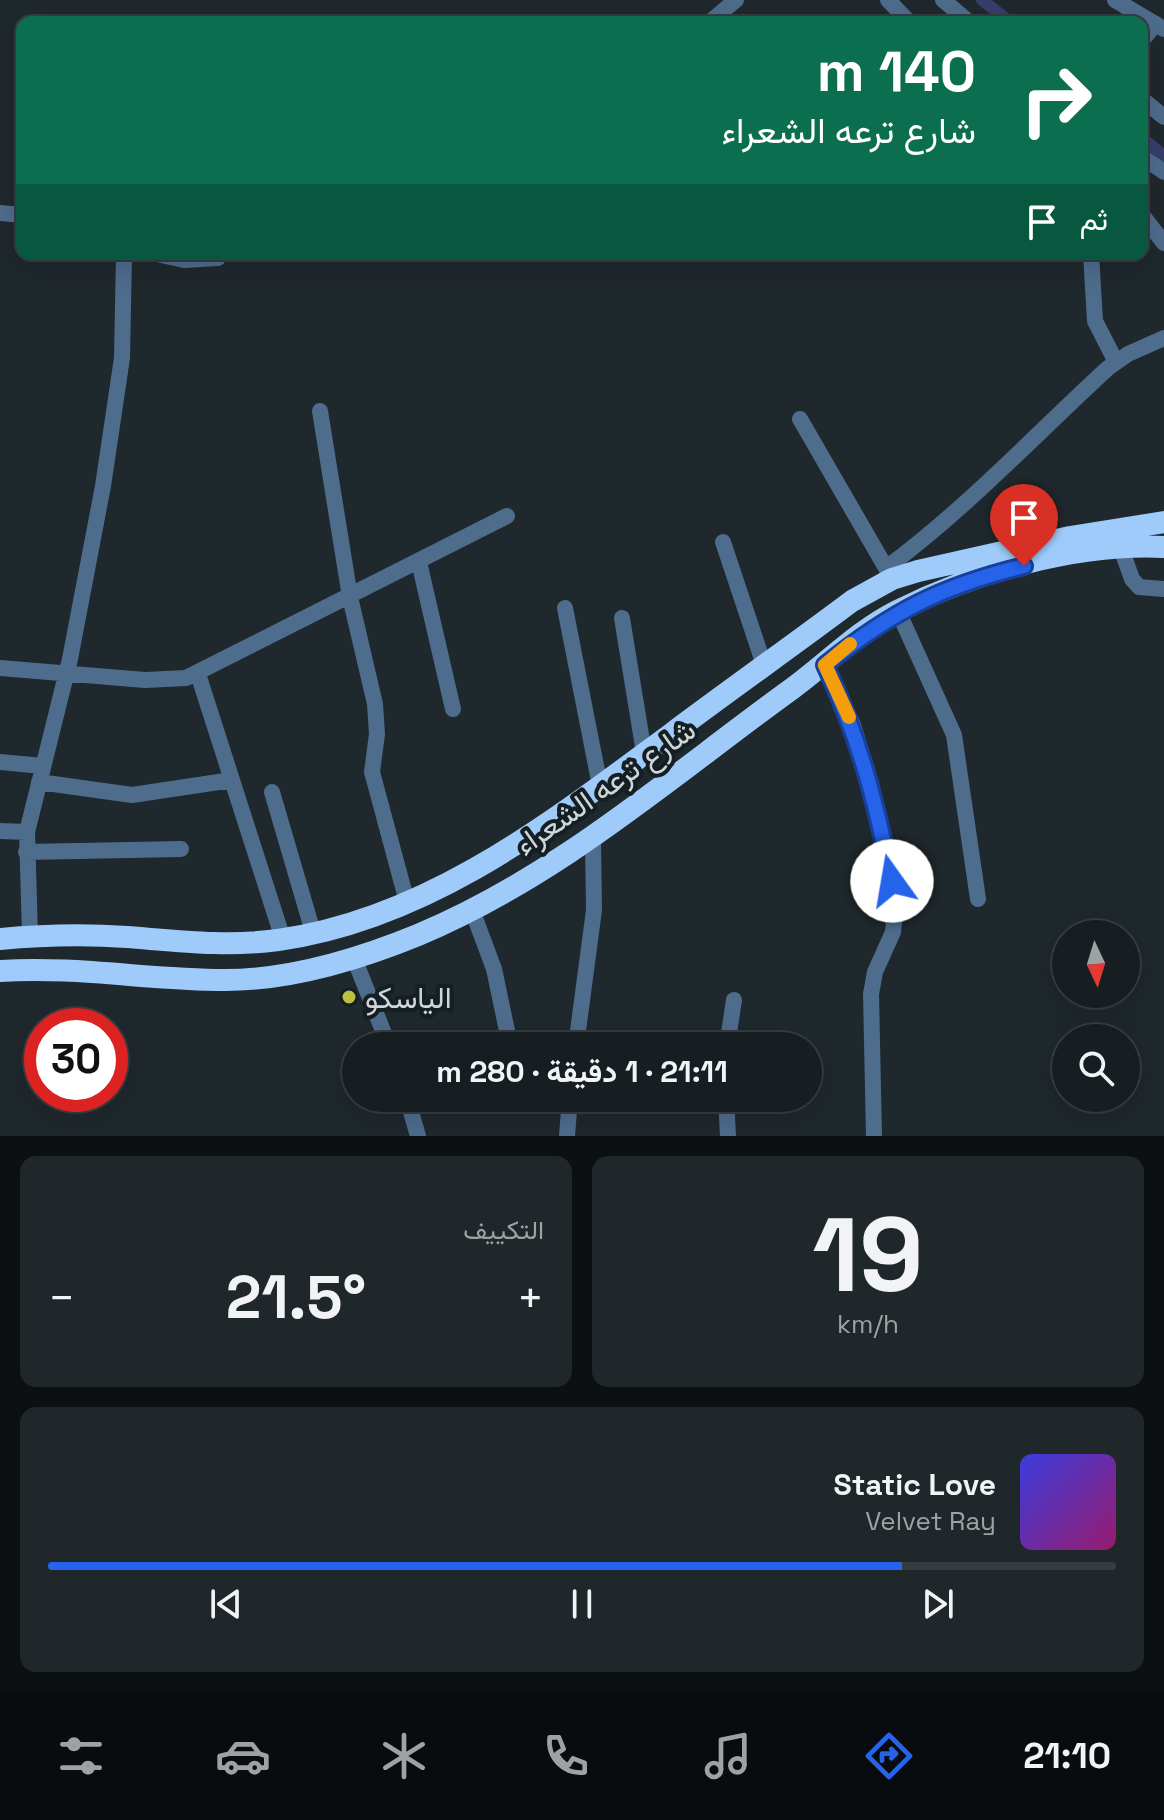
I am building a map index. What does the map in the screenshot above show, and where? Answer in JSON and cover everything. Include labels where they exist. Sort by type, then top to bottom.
[{"type":"highway","name":"شارع ترعه الشعراء","points":[[0,939],[30,936],[126,937],[226,945],[283,939],[313,932],[407,902],[456,880],[496,857],[600,786],[889,573],[918,571],[1070,537],[1164,522]]},
{"type":"highway","name":"شارع ترعه الشعراء","points":[[0,971],[62,968],[228,980],[293,973],[354,958],[472,910],[593,839],[892,614],[1001,572],[1071,555],[1121,548],[1164,547]]},
{"type":"highway","points":[[918,571],[917,588],[926,599]]},
{"type":"highway","points":[[867,592],[881,601],[892,614]]},
{"type":"highway","points":[[456,880],[472,910]]},
{"type":"highway","points":[[226,945],[228,980]]},
{"type":"street","points":[[717,16],[736,0]]},
{"type":"street","points":[[888,0],[903,16]]},
{"type":"street","points":[[943,0],[962,16]]},
{"type":"street","points":[[1115,0],[1143,16]]},
{"type":"street","points":[[1148,104],[1164,117]]},
{"type":"street","points":[[1148,223],[1164,243]]},
{"type":"street","points":[[30,936],[27,832],[67,671],[103,486],[122,358],[124,260]]},
{"type":"street","points":[[1091,260],[1095,321],[1116,362]]},
{"type":"street","points":[[800,419],[889,573],[1116,362],[1164,338]]},
{"type":"street","points":[[320,411],[350,597],[377,718],[372,772],[407,902]]},
{"type":"street","points":[[0,668],[67,671],[145,680],[198,674],[507,516]]},
{"type":"street","points":[[723,542],[764,665]]},
{"type":"street","points":[[1121,548],[1139,587],[1164,589]]},
{"type":"street","points":[[419,562],[453,709]]},
{"type":"street","points":[[565,608],[600,786]]},
{"type":"street","points":[[892,614],[954,735],[978,899]]},
{"type":"street","points":[[622,618],[644,753]]},
{"type":"street","points":[[825,665],[853,725],[871,783],[897,906],[893,932],[875,972],[871,994],[874,1136]]},
{"type":"street","points":[[198,674],[283,939]]},
{"type":"street","points":[[0,762],[132,795],[232,780]]},
{"type":"street","points":[[272,792],[313,932]]},
{"type":"street","points":[[0,831],[27,832]]},
{"type":"street","points":[[578,1032],[594,910],[593,839]]},
{"type":"street","points":[[26,852],[181,849]]},
{"type":"street","points":[[472,910],[494,969],[507,1032]]},
{"type":"street","points":[[354,958],[383,1032]]},
{"type":"street","points":[[729,1032],[734,1000]]},
{"type":"street","points":[[411,1112],[418,1136]]},
{"type":"street","points":[[567,1136],[569,1112]]},
{"type":"street","points":[[727,1112],[728,1136]]},
{"type":"waterway","points":[[982,0],[1002,16]]},
{"type":"waterway","points":[[1148,143],[1164,156]]},
{"type":"slow traffic","points":[[849,717],[825,665],[850,644]]},
{"type":"place","name":"الياسكو","points":[[349,997]]},
{"type":"route","points":[[892,881],[871,783],[853,725],[825,665],[866,631],[898,611],[970,582],[1024,566]]}]
